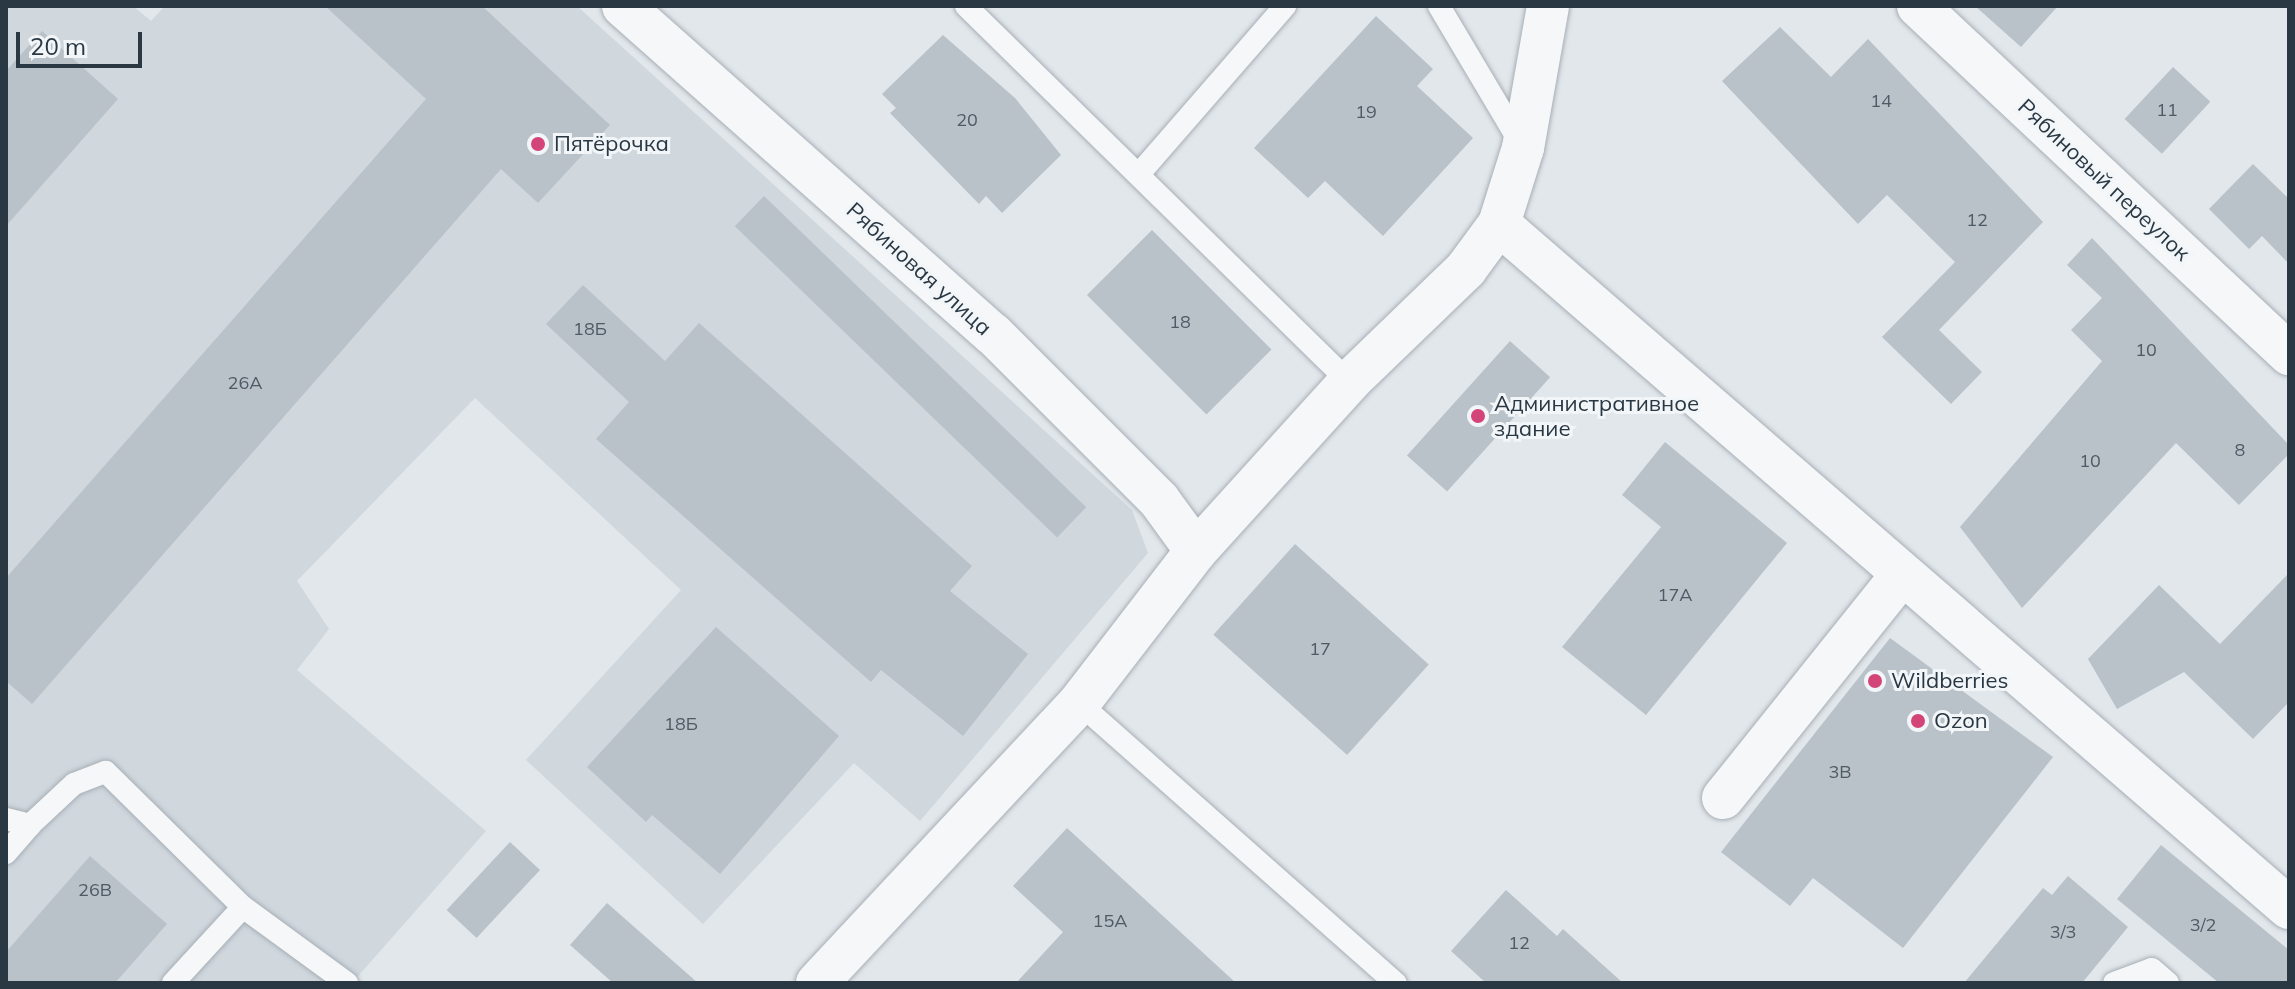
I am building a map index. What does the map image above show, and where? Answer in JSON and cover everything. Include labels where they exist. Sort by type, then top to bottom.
[{"type":"street","name":"Рябиновая улица","points":[[623,6],[993,334],[1159,500],[1196,551]]},
{"type":"street","points":[[817,983],[1079,703],[1196,551],[1349,382],[1466,269],[1499,224],[1523,148],[1548,6]]},
{"type":"street","name":"Рябиновый переулок","points":[[1918,6],[2289,354]]},
{"type":"street","points":[[1499,224],[1900,577],[2289,908]]},
{"type":"street","points":[[1723,798],[1900,577]]},
{"type":"lane","points":[[966,6],[1349,382]]},
{"type":"lane","points":[[1139,174],[1285,6]]},
{"type":"lane","points":[[1439,6],[1523,148]]},
{"type":"lane","points":[[1079,703],[1396,983]]},
{"type":"lane","points":[[6,853],[30,825],[74,784],[106,772],[243,907],[347,983]]},
{"type":"lane","points":[[6,819],[30,825]]},
{"type":"lane","points":[[173,983],[243,907]]},
{"type":"lane","points":[[2114,983],[2152,969],[2168,983]]},
{"type":"shaded area","points":[[6,6],[133,6],[151,21],[165,6],[577,6],[1132,510],[1148,553],[920,821],[854,763],[703,924],[526,760],[681,590],[475,398],[297,581],[329,629],[297,670],[486,831],[352,983],[6,983]]},
{"type":"building","points":[[325,6],[482,6],[610,125],[538,203],[501,169],[32,704],[6,681],[6,578],[426,99]]},
{"type":"building","points":[[1975,6],[2058,6],[2021,47]]},
{"type":"building","points":[[1376,16],[1433,69],[1417,86],[1473,138],[1383,236],[1325,181],[1308,198],[1254,148]]},
{"type":"building","points":[[1780,27],[1831,77],[1868,39],[2043,222],[1939,330],[1982,372],[1951,404],[1882,337],[1955,262],[1887,195],[1858,224],[1722,81]]},
{"type":"building","points":[[42,31],[118,99],[6,226],[6,71]]},
{"type":"building","points":[[943,35],[1015,98],[1061,155],[1002,213],[986,196],[979,204],[890,113],[896,108],[882,94]]},
{"type":"building","points":[[2173,67],[2210,102],[2162,154],[2125,119]]},
{"type":"building","points":[[2253,164],[2289,199],[2289,264],[2262,236],[2249,249],[2209,209]]},
{"type":"building","points":[[764,196],[1086,507],[1057,537],[735,226]]},
{"type":"building","points":[[1152,230],[1272,350],[1206,415],[1087,295]]},
{"type":"building","points":[[2092,238],[2289,445],[2289,454],[2239,505],[2176,443],[2022,608],[1960,527],[2102,361],[2071,330],[2102,298],[2067,265]]},
{"type":"building","points":[[583,285],[665,361],[699,323],[972,566],[950,591],[1028,654],[963,736],[881,670],[871,682],[596,439],[629,402],[546,324]]},
{"type":"building","name":"Административное здание","points":[[1510,341],[1550,377],[1447,492],[1407,455]]},
{"type":"building","points":[[1665,442],[1787,543],[1646,715],[1562,647],[1661,527],[1622,495]]},
{"type":"building","points":[[1295,544],[1429,664],[1347,755],[1213,635]]},
{"type":"building","points":[[2289,573],[2289,702],[2253,739],[2184,672],[2117,709],[2088,659],[2159,585],[2220,644]]},
{"type":"building","points":[[716,627],[839,736],[720,874],[652,815],[646,822],[587,767]]},
{"type":"building","points":[[1890,638],[2053,757],[1903,948],[1813,878],[1790,906],[1721,852]]},
{"type":"building","points":[[1067,828],[1236,983],[1016,983],[1063,932],[1013,886]]},
{"type":"building","points":[[510,842],[540,870],[477,938],[447,910]]},
{"type":"building","points":[[2161,845],[2289,950],[2289,983],[2219,983],[2117,899]]},
{"type":"building","points":[[90,856],[167,924],[115,983],[6,983],[6,952]]},
{"type":"building","points":[[2068,876],[2128,927],[2082,983],[1964,983],[2043,888],[2052,895]]},
{"type":"building","points":[[1506,890],[1557,936],[1563,929],[1623,983],[1486,983],[1451,951]]},
{"type":"building","points":[[607,903],[698,983],[613,983],[570,945]]},
{"type":"place","name":"Пятёрочка","points":[[538,144]]},
{"type":"place","name":"Административное здание","points":[[1478,416]]},
{"type":"place","name":"Wildberries","points":[[1875,681]]},
{"type":"place","name":"Ozon","points":[[1918,721]]}]
